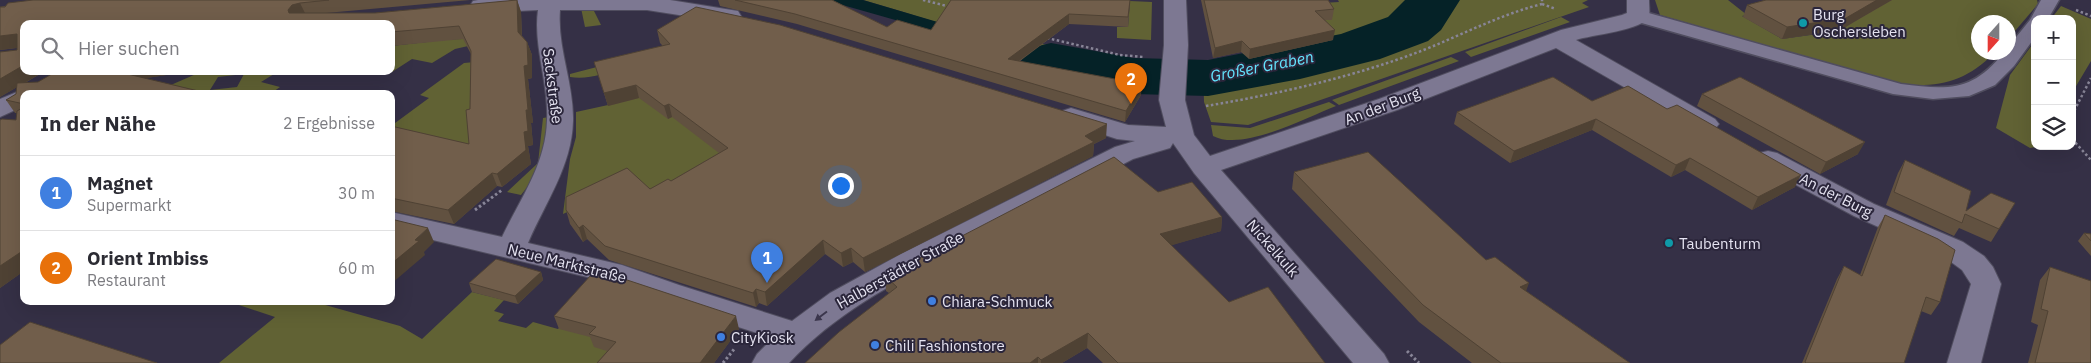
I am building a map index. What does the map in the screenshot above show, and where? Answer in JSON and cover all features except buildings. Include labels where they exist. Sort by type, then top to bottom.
[{"type":"street","points":[[1049,109],[1126,133],[1180,133],[1172,100],[1175,64],[1175,0]]},
{"type":"street","points":[[457,8],[529,3],[647,3],[753,22]]},
{"type":"street","name":"Sackstraße","points":[[511,249],[528,210],[545,182],[559,135],[556,80],[546,37],[550,3]]},
{"type":"street","name":"An der Burg","points":[[1204,167],[1338,123],[1582,31],[1627,23],[1638,8]]},
{"type":"street","name":"An der Burg","points":[[1558,40],[1736,141],[1864,210],[1953,249],[1973,263],[1982,274],[1986,284],[1964,363]]},
{"type":"street","points":[[0,109],[20,97]]},
{"type":"street","points":[[0,121],[20,124]]},
{"type":"street","name":"Nickelkulk","points":[[1180,133],[1204,167],[1372,363]]},
{"type":"street","name":"Halberstädter Straße","points":[[768,363],[797,334],[841,302],[912,261],[1124,152],[1180,133]]},
{"type":"street","name":"Neue Marktstraße","points":[[395,222],[611,272],[668,293],[797,334]]},
{"type":"lane","points":[[2041,15],[2050,0]]},
{"type":"lane","points":[[1638,8],[1900,90],[1931,94],[1961,91],[1986,83],[2003,66],[2031,29]]},
{"type":"path","points":[[922,0],[952,7]]},
{"type":"path","points":[[1045,37],[1120,55],[1150,57]]},
{"type":"path","points":[[2076,107],[2091,78]]},
{"type":"path","points":[[2076,143],[2091,160]]},
{"type":"path","points":[[471,213],[489,197],[508,186]]},
{"type":"green space","points":[[863,0],[1085,0],[1033,42],[1088,54],[1144,63],[1143,71],[1107,66],[1037,51]]},
{"type":"green space","points":[[1338,0],[1588,0],[1582,3],[1589,7],[1248,125],[1211,122],[1204,102],[1203,65],[1249,59],[1333,40],[1314,21],[1322,3],[1339,2]]},
{"type":"green space","points":[[1655,0],[1728,0],[1747,15],[1742,16],[1782,39],[1839,31],[1889,0],[2037,0],[2038,4],[2016,30],[2016,15],[1971,15],[1971,60],[1986,60],[1962,77],[1939,84],[1926,85],[1898,84],[1660,15]]},
{"type":"green space","points":[[1130,1],[1152,2],[1151,40],[1117,38],[1117,27],[1128,27]]},
{"type":"green space","points":[[2061,6],[2091,19],[2091,61],[2076,86],[2076,15],[2054,15]]},
{"type":"green space","points":[[592,7],[601,25],[585,27],[581,8]]},
{"type":"green space","points":[[1561,17],[1570,22],[1471,57],[1465,52]]},
{"type":"green space","points":[[490,38],[490,41],[455,49],[432,63],[412,59],[395,70],[395,46],[433,40]]},
{"type":"green space","points":[[2031,46],[2031,148],[1996,128],[2010,75]]},
{"type":"green space","points":[[666,49],[785,135],[648,206],[631,182],[563,214],[570,159],[576,137],[576,112],[608,105],[623,69],[583,78],[570,77],[570,74]]},
{"type":"green space","points":[[1451,57],[1459,61],[1339,105],[1332,100]]},
{"type":"green space","points":[[475,62],[478,156],[395,146],[395,123],[429,98],[420,95],[464,63]]},
{"type":"green space","points":[[194,75],[235,75],[218,77],[210,90],[159,90]]},
{"type":"green space","points":[[243,75],[272,75],[261,82],[280,87],[276,90],[210,90],[237,87]]},
{"type":"green space","points":[[1329,102],[1336,106],[1275,131],[1241,140],[1226,140],[1213,136],[1211,125],[1250,128]]},
{"type":"green space","points":[[549,117],[544,149],[538,168],[528,186],[521,195],[507,192],[538,163],[543,118]]},
{"type":"green space","points":[[596,289],[616,353],[612,363],[219,363],[275,317],[239,305],[325,305],[400,326],[422,339],[472,292],[504,300],[494,311],[504,314],[498,321],[526,328],[533,322],[558,329]]},
{"type":"shaded area","points":[[825,0],[863,0],[1060,58],[1143,71],[1143,86],[1072,72],[1017,58],[941,33]]},
{"type":"waterway","name":"Großer Graben","points":[[1051,61],[1134,76],[1208,78],[1300,61],[1359,47],[1408,29],[1421,18],[1433,0]]},
{"type":"place","name":"Burg Oschersleben","points":[[1803,23]]},
{"type":"place","name":"Orient Imbiss","points":[[1131,104]]},
{"type":"place","name":"Taubenturm","points":[[1669,243]]},
{"type":"place","name":"Magnet","points":[[767,283]]},
{"type":"place","name":"Chiara-Schmuck","points":[[932,301]]},
{"type":"place","name":"CityKiosk","points":[[721,337]]},
{"type":"place","name":"Chili Fashionstore","points":[[875,345]]}]
